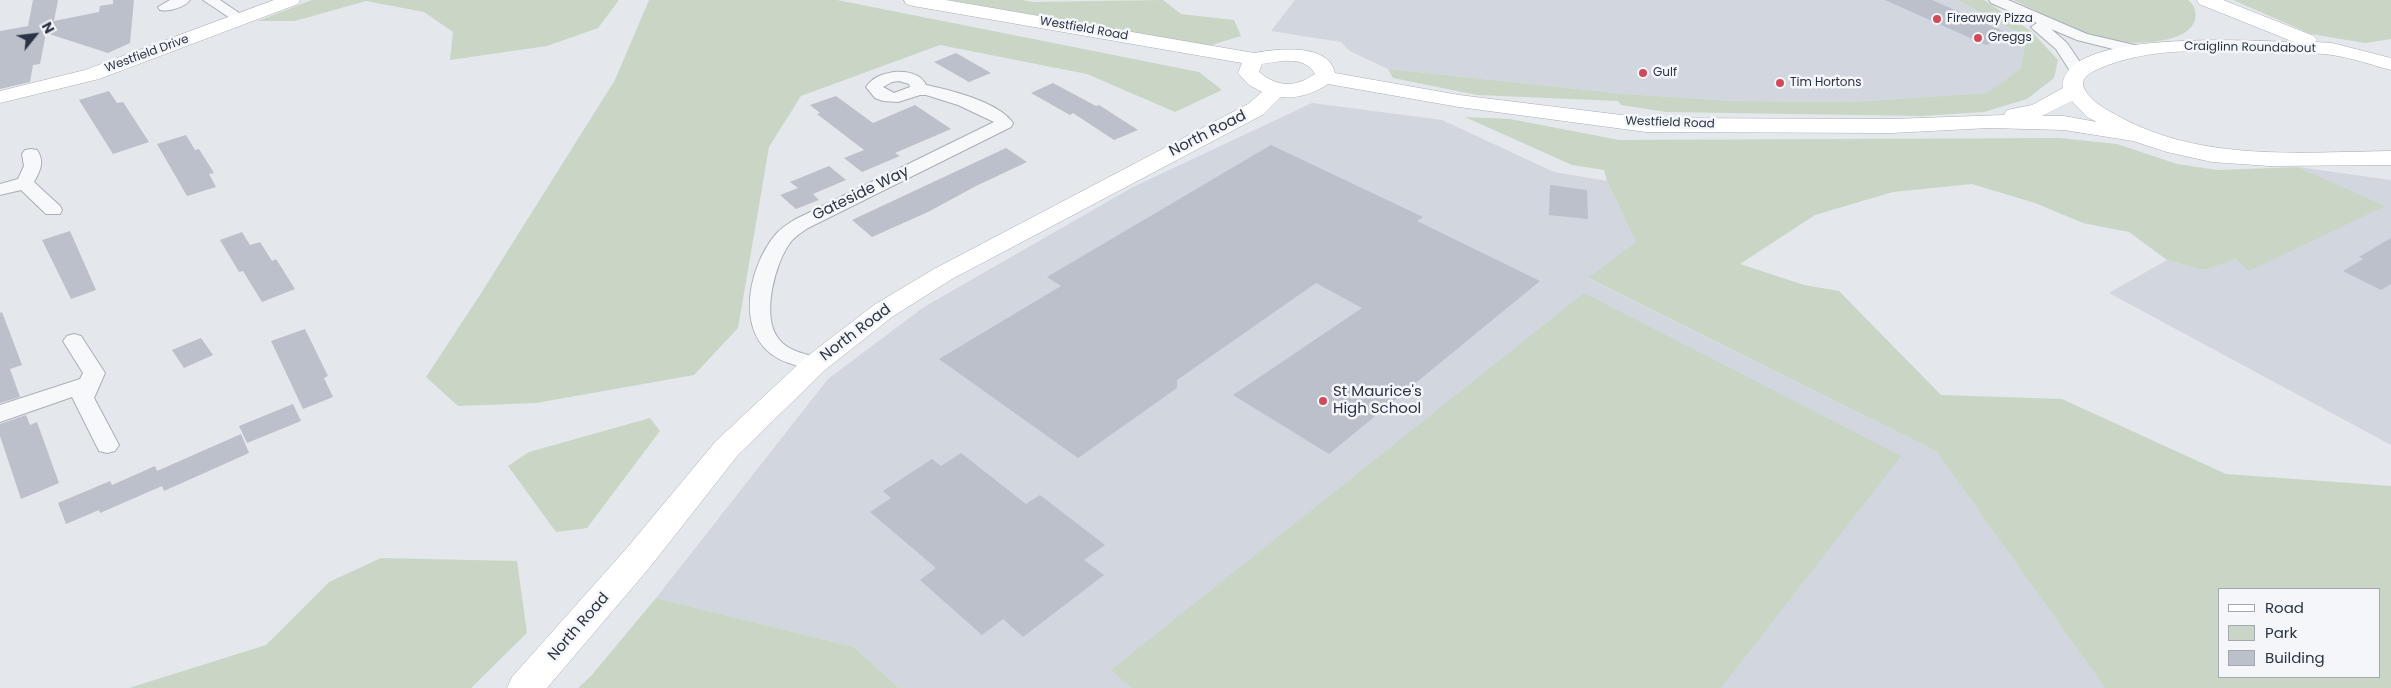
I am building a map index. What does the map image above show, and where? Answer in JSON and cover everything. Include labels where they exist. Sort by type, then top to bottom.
[{"type":"main road","name":"Westfield Drive","points":[[0,97],[92,74],[291,0]]},
{"type":"main road","name":"Westfield Road","points":[[913,0],[1254,59]]},
{"type":"main road","points":[[2198,45],[2212,24],[2202,0]]},
{"type":"main road","points":[[2206,0],[2337,50],[2391,52]]},
{"type":"main road","name":"Craiglinn Roundabout","points":[[2076,81],[2106,58],[2124,50],[2198,45],[2337,50],[2391,64]]},
{"type":"main road","points":[[1278,54],[1304,56],[1318,62],[1325,70],[1324,77],[1315,86],[1291,91],[1274,90],[1260,85],[1248,73],[1254,59],[1278,54]]},
{"type":"main road","name":"Westfield Road","points":[[1324,77],[1460,101],[1646,125],[1892,126],[1989,121],[2064,123],[2136,134]]},
{"type":"main road","name":"Westfield Road","points":[[1989,121],[2039,110],[2076,81]]},
{"type":"main road","points":[[2076,81],[2095,112],[2136,134],[2175,148],[2212,155],[2269,159],[2345,160],[2391,158]]},
{"type":"main road","name":"North Road","points":[[525,688],[638,558],[727,448],[816,364],[883,311],[943,274],[1256,109],[1272,95],[1274,90]]},
{"type":"main road","points":[[2345,160],[2391,171]]},
{"type":"street","points":[[165,7],[183,0]]},
{"type":"street","points":[[210,0],[241,19]]},
{"type":"street","points":[[1996,0],[2082,37],[2124,50]]},
{"type":"street","points":[[2012,8],[2062,46],[2076,81]]},
{"type":"street","name":"Gateside Way","points":[[816,364],[779,351],[764,334],[759,305],[763,286],[774,254],[784,237],[801,224],[1004,123],[991,112],[959,99],[919,90]]},
{"type":"street","points":[[0,190],[25,183],[33,166],[30,154]]},
{"type":"street","points":[[25,183],[53,210]]},
{"type":"street","points":[[74,340],[94,373],[83,398],[107,445]]},
{"type":"street","points":[[0,414],[17,406],[89,384]]},
{"type":"shaded area","points":[[1295,0],[1957,0],[2026,37],[2021,68],[1987,93],[1850,102],[1735,101],[1625,94],[1388,69],[1350,51],[1341,42],[1271,31]]},
{"type":"shaded area","name":"St Maurice's High School","points":[[1312,103],[1442,120],[1554,172],[1607,181],[1636,242],[1589,279],[1936,451],[2105,688],[899,688],[854,647],[656,598],[828,379],[924,307],[1133,187]]},
{"type":"shaded area","points":[[2298,167],[2391,180],[2391,445],[2109,293],[2167,260],[2203,270],[2384,206]]},
{"type":"green space","points":[[312,0],[619,0],[598,28],[547,46],[450,60],[453,32],[424,12],[366,1],[295,21],[258,21]]},
{"type":"green space","points":[[649,0],[837,0],[1199,72],[1222,90],[1175,112],[1087,74],[940,45],[801,96],[769,147],[738,328],[694,375],[536,403],[458,406],[426,377],[615,80]]},
{"type":"green space","points":[[949,0],[1022,0],[1033,2],[1163,0],[1181,14],[1234,20],[1241,36],[1208,46]]},
{"type":"green space","points":[[1957,0],[1984,0],[2031,31],[2058,60],[2054,78],[2027,99],[1984,112],[1922,116],[1666,112],[1621,105],[1618,101],[1477,95],[1393,78],[1388,69],[1625,94],[1735,101],[1850,102],[1987,93],[2021,68],[2026,37]]},
{"type":"green space","points":[[2013,0],[2188,0],[2193,6],[2196,17],[2191,28],[2174,38],[2140,43],[2120,42],[2079,31]]},
{"type":"green space","points":[[2233,0],[2391,0],[2391,39],[2365,43],[2311,34]]},
{"type":"green space","points":[[1465,117],[1510,119],[1619,140],[2059,138],[2117,144],[2177,164],[2217,170],[2298,167],[2385,206],[2249,271],[2236,259],[2203,270],[2167,260],[2129,232],[2083,223],[2035,203],[1972,184],[1893,192],[1815,215],[1740,264],[1804,285],[1839,291],[1941,395],[2062,399],[2226,474],[2391,486],[2391,688],[2105,688],[1936,451],[1588,278],[1636,242],[1607,181],[1604,170],[1572,165]]},
{"type":"green space","points":[[1584,293],[1901,456],[1721,688],[1132,688],[1111,670]]},
{"type":"green space","points":[[650,418],[660,431],[587,528],[556,532],[508,466],[529,452]]},
{"type":"green space","points":[[381,558],[517,561],[527,633],[471,688],[129,688],[266,645],[329,582]]},
{"type":"green space","points":[[656,598],[854,647],[899,688],[578,688],[591,676]]},
{"type":"building","points":[[33,0],[58,0],[54,21],[99,12],[100,6],[113,4],[113,0],[134,0],[130,43],[108,53],[46,33],[40,64],[33,65],[30,82],[0,89],[0,31],[28,26]]},
{"type":"building","points":[[1885,0],[1932,0],[2012,35],[1986,45]]},
{"type":"building","points":[[956,53],[991,73],[969,82],[934,62]]},
{"type":"building","points":[[1053,83],[1096,106],[1099,105],[1138,130],[1114,140],[1073,113],[1070,115],[1031,93]]},
{"type":"building","points":[[109,91],[117,103],[123,102],[149,142],[113,154],[79,100]]},
{"type":"building","points":[[836,96],[873,123],[915,105],[951,129],[895,153],[900,156],[862,172],[844,158],[864,150],[817,114],[820,113],[810,105]]},
{"type":"building","points":[[186,135],[195,150],[199,149],[214,173],[209,174],[216,187],[187,196],[157,144]]},
{"type":"building","points":[[1271,145],[1423,217],[1417,221],[1540,281],[1329,454],[1233,395],[1362,308],[1316,283],[1177,380],[1177,388],[1078,458],[939,359],[1061,286],[1047,277]]},
{"type":"building","points":[[1006,148],[1027,162],[976,186],[928,212],[872,237],[852,220]]},
{"type":"building","points":[[829,166],[846,180],[813,194],[819,200],[796,209],[780,195],[798,188],[790,182]]},
{"type":"building","points":[[1550,185],[1587,190],[1588,219],[1549,215]]},
{"type":"building","points":[[70,231],[96,290],[71,299],[42,240]]},
{"type":"building","points":[[242,232],[250,245],[260,242],[272,261],[276,259],[295,289],[262,302],[243,271],[239,272],[220,240]]},
{"type":"building","points":[[2391,238],[2391,284],[2381,290],[2343,271],[2363,259],[2359,257]]},
{"type":"building","points":[[2,312],[22,365],[10,369],[20,397],[0,403],[0,313]]},
{"type":"building","points":[[305,329],[328,376],[324,378],[333,397],[303,409],[271,341]]},
{"type":"building","points":[[201,338],[213,355],[184,368],[172,350]]},
{"type":"building","points":[[293,404],[301,421],[247,443],[239,426]]},
{"type":"building","points":[[26,415],[30,425],[37,422],[59,483],[21,499],[0,436],[0,424]]},
{"type":"building","points":[[241,434],[249,453],[164,491],[162,486],[100,513],[99,510],[66,524],[58,503],[110,481],[112,485],[155,466],[157,471]]},
{"type":"building","points":[[961,453],[1026,504],[1040,495],[1105,545],[1084,560],[1104,575],[1023,637],[1003,619],[982,635],[920,580],[936,568],[870,512],[891,498],[883,491],[932,459],[941,466]]},
{"type":"place","name":"Fireaway Pizza","points":[[1937,19]]},
{"type":"place","name":"Greggs","points":[[1978,38]]},
{"type":"place","name":"Gulf","points":[[1643,73]]},
{"type":"place","name":"Tim Hortons","points":[[1780,83]]},
{"type":"place","name":"St Maurice's High School","points":[[1323,401]]}]
